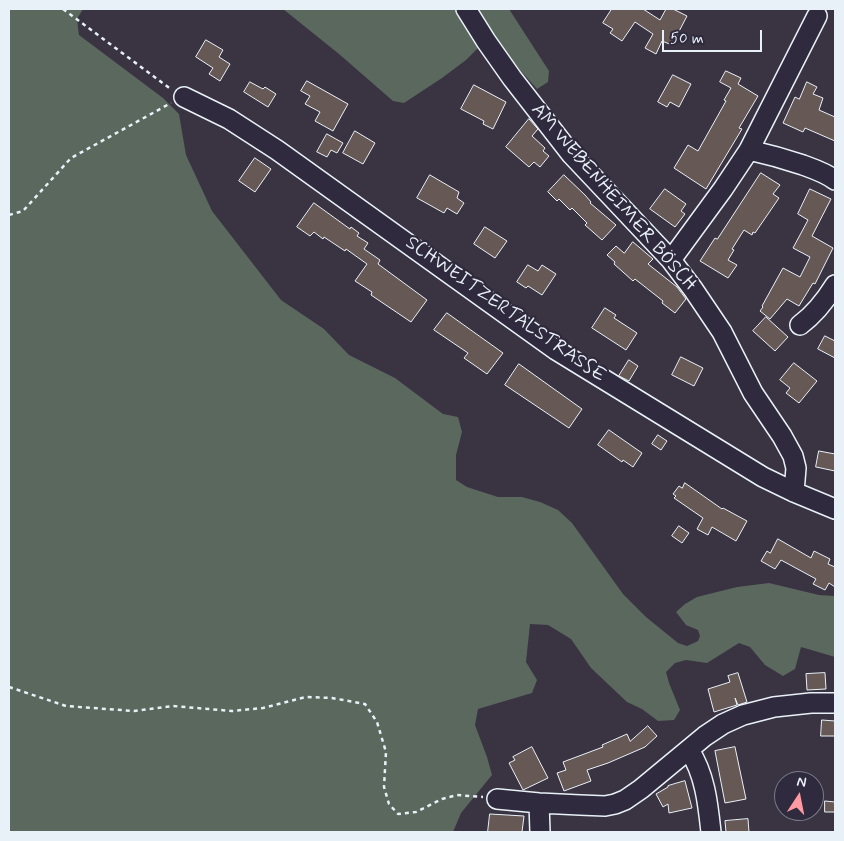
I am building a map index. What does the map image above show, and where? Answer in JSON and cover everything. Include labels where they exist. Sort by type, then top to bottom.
[{"type":"street","name":"AM WEBENHEIMER BÖSCH","points":[[466,9],[486,41],[571,154],[671,260],[722,332],[753,393],[793,456],[796,468],[794,492]]},
{"type":"street","points":[[671,260],[724,189],[749,150],[817,16]]},
{"type":"street","name":"SCHWEITZERTALSTRASSE","points":[[184,97],[229,120],[277,150],[556,350],[763,477],[835,509]]},
{"type":"street","points":[[749,150],[794,162],[835,180]]},
{"type":"street","points":[[800,325],[810,318],[824,302],[835,285]]},
{"type":"street","points":[[496,798],[539,803],[605,806],[615,804],[626,800],[641,789],[722,724],[743,715],[774,707],[811,703],[835,704]]},
{"type":"street","points":[[689,750],[696,760],[703,781],[711,832]]},
{"type":"street","points":[[539,803],[540,832]]},
{"type":"path","points":[[9,216],[22,210],[71,158],[184,97],[63,9]]},
{"type":"path","points":[[9,686],[66,706],[134,711],[173,706],[232,711],[263,708],[306,696],[332,698],[365,704],[378,722],[386,752],[384,787],[389,804],[398,814],[416,812],[442,799],[457,795],[496,798]]},
{"type":"green space","points":[[9,9],[83,9],[77,19],[79,35],[163,98],[179,114],[186,155],[212,211],[281,300],[324,329],[349,355],[395,378],[443,414],[458,417],[462,432],[456,455],[456,480],[467,487],[498,497],[522,497],[558,510],[572,523],[623,594],[646,617],[678,643],[687,646],[698,641],[700,636],[698,630],[686,625],[676,612],[697,597],[737,587],[769,583],[819,595],[835,596],[835,657],[801,647],[795,669],[783,676],[765,665],[750,647],[739,643],[707,663],[686,660],[675,663],[666,672],[680,710],[674,720],[658,721],[642,709],[627,702],[591,668],[571,639],[548,625],[530,624],[526,662],[537,680],[532,693],[478,709],[475,725],[492,775],[461,813],[453,832],[9,832]]},
{"type":"green space","points":[[283,9],[509,9],[549,71],[548,82],[537,89],[494,41],[479,47],[466,60],[442,78],[404,103],[393,101]]},
{"type":"building","points":[[612,9],[643,9],[660,20],[666,9],[673,9],[687,16],[672,45],[662,41],[656,54],[645,48],[653,34],[635,22],[622,41],[610,33],[613,29],[603,23]]},
{"type":"building","points":[[206,40],[223,50],[219,57],[230,64],[220,81],[209,74],[213,68],[196,57]]},
{"type":"building","points":[[726,71],[741,78],[738,84],[758,96],[739,128],[742,129],[706,189],[674,168],[688,145],[698,151],[726,101],[724,100],[731,88],[720,82]]},
{"type":"building","points":[[673,75],[691,84],[679,107],[670,102],[667,107],[658,102]]},
{"type":"building","points":[[307,81],[348,104],[333,131],[315,121],[320,112],[305,104],[310,96],[301,91]]},
{"type":"building","points":[[250,82],[263,89],[265,87],[276,94],[268,107],[244,92]]},
{"type":"building","points":[[807,82],[817,87],[813,94],[823,98],[819,110],[835,117],[835,141],[805,128],[803,132],[783,123],[795,97],[799,99]]},
{"type":"building","points":[[474,85],[506,102],[493,129],[483,124],[484,121],[461,109]]},
{"type":"building","points":[[529,119],[538,129],[532,136],[545,148],[543,151],[549,156],[540,167],[534,162],[529,167],[506,147]]},
{"type":"building","points":[[355,131],[375,143],[363,164],[343,153]]},
{"type":"building","points":[[327,134],[343,143],[337,153],[331,150],[327,157],[317,152]]},
{"type":"building","points":[[255,158],[271,169],[255,192],[239,181]]},
{"type":"building","points":[[761,173],[780,185],[773,194],[779,198],[755,233],[753,232],[752,235],[744,230],[732,249],[734,250],[728,260],[737,265],[728,278],[700,261]]},
{"type":"building","points":[[430,175],[459,192],[457,198],[464,203],[457,214],[447,208],[444,213],[417,198]]},
{"type":"building","points":[[564,175],[585,195],[590,203],[616,225],[602,240],[585,225],[587,223],[572,208],[570,210],[559,199],[557,201],[548,192]]},
{"type":"building","points":[[665,189],[686,204],[681,211],[685,214],[675,227],[650,209]]},
{"type":"building","points":[[810,189],[831,199],[812,236],[833,248],[815,284],[813,283],[799,306],[787,299],[770,319],[760,311],[783,268],[800,277],[810,257],[793,248],[808,220],[798,214]]},
{"type":"building","points":[[314,203],[350,229],[351,227],[359,233],[357,236],[368,243],[364,249],[380,260],[378,264],[427,300],[411,322],[371,295],[372,292],[355,281],[367,264],[346,249],[345,251],[324,237],[323,239],[314,232],[310,236],[297,227]]},
{"type":"building","points":[[485,227],[507,241],[495,258],[474,244]]},
{"type":"building","points":[[633,242],[653,259],[648,264],[677,287],[686,299],[675,313],[635,279],[633,281],[607,255],[616,246],[624,253]]},
{"type":"building","points":[[528,265],[538,271],[542,265],[556,274],[542,295],[528,286],[526,288],[517,282]]},
{"type":"building","points":[[605,308],[616,315],[614,318],[637,333],[626,350],[592,328]]},
{"type":"building","points":[[447,313],[503,353],[487,374],[464,358],[468,353],[434,330]]},
{"type":"building","points":[[766,317],[788,337],[775,351],[753,331]]},
{"type":"building","points":[[825,336],[835,341],[835,358],[818,349]]},
{"type":"building","points":[[681,357],[703,368],[694,386],[672,375]]},
{"type":"building","points":[[629,360],[638,366],[629,381],[619,376]]},
{"type":"building","points":[[794,363],[817,381],[799,403],[786,393],[790,388],[780,380]]},
{"type":"building","points":[[519,364],[582,409],[569,428],[505,385]]},
{"type":"building","points":[[609,430],[642,453],[633,467],[623,460],[622,462],[598,445]]},
{"type":"building","points":[[658,435],[667,441],[661,450],[652,444]]},
{"type":"building","points":[[819,451],[835,454],[835,471],[816,467]]},
{"type":"building","points":[[685,483],[722,509],[747,521],[736,541],[712,527],[708,535],[697,529],[703,518],[674,498],[676,496],[673,494],[679,486],[682,488]]},
{"type":"building","points":[[679,526],[689,533],[682,543],[672,536]]},
{"type":"building","points":[[778,539],[811,558],[814,551],[830,559],[828,564],[835,567],[835,587],[829,583],[825,590],[813,584],[816,579],[781,560],[775,569],[761,561],[767,551],[770,553]]},
{"type":"building","points":[[738,673],[747,702],[738,705],[735,698],[737,705],[714,712],[708,689],[730,682],[728,676]]},
{"type":"building","points":[[825,673],[826,689],[807,690],[806,674]]},
{"type":"building","points":[[822,720],[835,721],[835,736],[821,736]]},
{"type":"building","points":[[648,726],[657,736],[645,747],[587,770],[591,781],[564,791],[557,773],[566,770],[563,762],[603,747],[602,745],[627,734],[630,741]]},
{"type":"building","points":[[532,747],[548,778],[523,790],[509,763],[515,760],[513,757]]},
{"type":"building","points":[[735,747],[746,799],[725,803],[715,751]]},
{"type":"building","points":[[685,781],[692,808],[669,813],[668,804],[663,807],[656,794],[668,786]]},
{"type":"building","points":[[825,801],[835,802],[835,812],[825,812]]},
{"type":"building","points":[[490,814],[524,816],[522,832],[488,832]]},
{"type":"building","points":[[748,819],[749,832],[726,832],[725,821]]}]
